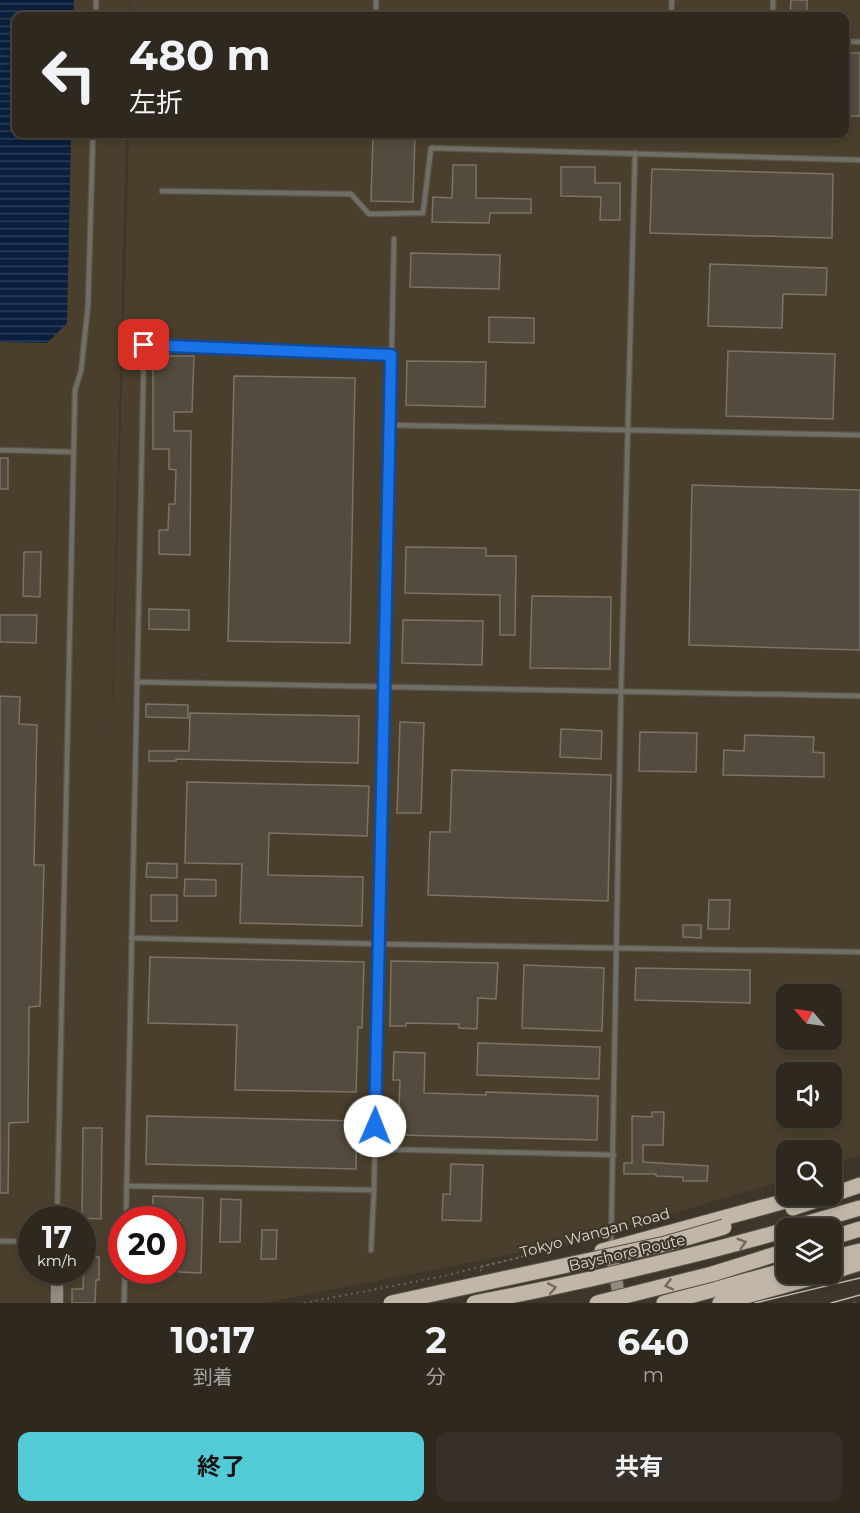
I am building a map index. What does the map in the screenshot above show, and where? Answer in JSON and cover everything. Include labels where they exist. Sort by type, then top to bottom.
[{"type":"highway","points":[[842,1186],[860,1182]]},
{"type":"highway","points":[[842,1190],[860,1182]]},
{"type":"highway","name":"Tokyo Wangan Road","points":[[396,1303],[611,1249],[776,1204]]},
{"type":"highway","points":[[391,1303],[665,1244],[798,1206]]},
{"type":"highway","points":[[826,1218],[860,1208]]},
{"type":"highway","points":[[842,1235],[860,1229]]},
{"type":"highway","name":"Bayshore Route","points":[[474,1303],[567,1286],[681,1259],[776,1233]]},
{"type":"highway","points":[[842,1255],[860,1251]]},
{"type":"highway","points":[[597,1303],[712,1274],[776,1254]]},
{"type":"highway","points":[[842,1269],[860,1263]]},
{"type":"highway","points":[[664,1303],[776,1273]]},
{"type":"highway","points":[[720,1303],[789,1284]]},
{"type":"street","points":[[611,1249],[620,1303]]},
{"type":"street","points":[[57,1284],[57,1303]]},
{"type":"lane","points":[[57,1206],[75,390],[81,370],[88,306],[93,138]]},
{"type":"lane","points":[[162,191],[351,194],[369,214],[423,213],[431,148],[860,160]]},
{"type":"lane","points":[[611,1249],[621,691],[635,153]]},
{"type":"lane","points":[[370,1250],[375,1149],[394,239]]},
{"type":"lane","points":[[126,1206],[144,345],[391,355]]},
{"type":"lane","points":[[389,425],[860,435]]},
{"type":"lane","points":[[0,450],[73,452]]},
{"type":"lane","points":[[137,682],[860,696]]},
{"type":"lane","points":[[131,938],[860,952]]},
{"type":"lane","points":[[375,1149],[614,1155]]},
{"type":"lane","points":[[126,1186],[374,1190]]},
{"type":"lane","points":[[0,1241],[18,1242]]},
{"type":"lane","points":[[124,1284],[124,1303]]},
{"type":"path","points":[[304,1303],[440,1277],[525,1256]]},
{"type":"path","points":[[440,1277],[480,1267]]},
{"type":"path","points":[[854,1303],[860,1301]]},
{"type":"shaded area","points":[[74,0],[129,0],[129,12],[74,12]]},
{"type":"shaded area","points":[[130,0],[860,0],[860,1155],[842,1161],[842,1140],[776,1140],[776,1183],[578,1241],[264,1303],[0,1303],[0,342],[47,343],[67,323],[71,138],[126,138],[110,792],[129,138],[849,138],[849,12],[130,12]]},
{"type":"water","points":[[0,0],[74,0],[74,12],[12,12],[12,138],[71,138],[67,323],[47,343],[0,342]]},
{"type":"building","points":[[791,0],[807,0],[807,12],[790,12]]},
{"type":"building","points":[[849,53],[860,53],[860,116],[849,116]]},
{"type":"building","points":[[373,138],[415,138],[413,202],[371,201]]},
{"type":"building","points":[[453,165],[476,165],[476,198],[531,199],[531,213],[490,213],[489,223],[432,222],[433,197],[452,198]]},
{"type":"building","points":[[561,167],[595,167],[595,183],[620,183],[620,220],[600,220],[601,197],[561,196]]},
{"type":"building","points":[[652,169],[833,174],[832,238],[650,233]]},
{"type":"building","points":[[411,253],[500,255],[499,289],[410,287]]},
{"type":"building","points":[[710,264],[827,268],[826,295],[783,294],[782,328],[708,326]]},
{"type":"building","points":[[489,317],[534,318],[534,343],[489,342]]},
{"type":"building","points":[[728,351],[835,354],[833,419],[726,416]]},
{"type":"building","points":[[153,356],[194,356],[192,412],[174,412],[174,431],[191,431],[190,555],[159,554],[159,530],[168,530],[169,504],[175,504],[176,470],[169,469],[169,449],[153,449]]},
{"type":"building","points":[[407,361],[486,362],[485,407],[406,405]]},
{"type":"building","points":[[234,376],[355,378],[350,643],[228,641]]},
{"type":"building","points":[[0,458],[8,458],[8,489],[0,489]]},
{"type":"building","points":[[692,485],[860,490],[860,650],[689,645]]},
{"type":"building","points":[[406,547],[486,548],[486,556],[516,556],[515,635],[500,635],[500,595],[405,593]]},
{"type":"building","points":[[24,552],[41,552],[40,597],[23,596]]},
{"type":"building","points":[[532,596],[611,597],[610,669],[530,668]]},
{"type":"building","points":[[149,609],[189,610],[189,630],[149,629]]},
{"type":"building","points":[[0,615],[37,615],[36,643],[0,642]]},
{"type":"building","points":[[403,620],[483,621],[482,665],[402,663]]},
{"type":"building","points":[[0,696],[20,697],[19,724],[37,725],[34,865],[44,865],[40,1006],[29,1007],[28,1122],[9,1123],[8,1193],[0,1193]]},
{"type":"building","points":[[146,704],[188,705],[188,718],[146,717]]},
{"type":"building","points":[[190,713],[359,716],[358,763],[176,759],[176,761],[149,761],[149,751],[189,751]]},
{"type":"building","points":[[400,722],[424,723],[421,813],[397,813]]},
{"type":"building","points":[[561,729],[602,731],[601,759],[560,757]]},
{"type":"building","points":[[640,732],[697,733],[696,772],[639,771]]},
{"type":"building","points":[[745,735],[814,737],[813,752],[824,753],[824,777],[723,775],[724,750],[744,751]]},
{"type":"building","points":[[452,770],[611,775],[608,901],[428,895],[430,832],[450,832]]},
{"type":"building","points":[[187,782],[369,786],[367,836],[269,833],[268,875],[363,877],[362,926],[240,923],[242,864],[185,863]]},
{"type":"building","points":[[147,863],[177,864],[177,878],[146,877]]},
{"type":"building","points":[[185,879],[216,880],[216,896],[184,896]]},
{"type":"building","points":[[151,895],[177,895],[177,921],[151,921]]},
{"type":"building","points":[[709,900],[730,900],[729,929],[708,929]]},
{"type":"building","points":[[683,925],[701,925],[701,938],[683,937]]},
{"type":"building","points":[[150,957],[364,962],[362,1028],[358,1027],[356,1092],[235,1090],[237,1025],[148,1023]]},
{"type":"building","points":[[391,961],[498,963],[496,999],[478,998],[477,1029],[459,1028],[459,1024],[406,1023],[406,1026],[390,1026]]},
{"type":"building","points":[[524,965],[604,968],[602,1031],[522,1028]]},
{"type":"building","points":[[636,968],[750,970],[750,1003],[635,1000]]},
{"type":"building","points":[[478,1043],[600,1047],[599,1079],[477,1075]]},
{"type":"building","points":[[394,1052],[425,1053],[424,1093],[486,1095],[486,1092],[598,1096],[597,1140],[398,1135],[400,1080],[393,1080]]},
{"type":"building","points":[[652,1112],[664,1112],[663,1145],[643,1145],[643,1162],[708,1166],[707,1181],[683,1181],[683,1177],[656,1176],[656,1174],[624,1174],[624,1163],[632,1163],[632,1116],[652,1117]]},
{"type":"building","points":[[147,1116],[357,1121],[356,1169],[146,1164]]},
{"type":"building","points":[[83,1128],[102,1128],[101,1219],[96,1219],[96,1206],[82,1206]]},
{"type":"building","points":[[451,1164],[483,1165],[481,1221],[442,1220],[443,1194],[450,1194]]},
{"type":"building","points":[[153,1196],[203,1198],[201,1273],[186,1272],[186,1206],[153,1206]]},
{"type":"building","points":[[221,1199],[241,1200],[240,1242],[220,1242]]},
{"type":"building","points":[[262,1230],[277,1230],[276,1259],[261,1259]]},
{"type":"building","points":[[96,1257],[99,1257],[99,1280],[96,1280]]},
{"type":"building","points":[[83,1284],[96,1284],[95,1303],[72,1303],[72,1289],[83,1289]]},
{"type":"tram line","points":[[755,1303],[860,1278]]},
{"type":"tram line","points":[[831,1303],[860,1295]]},
{"type":"route","points":[[144,345],[391,355],[375,1126]]}]
